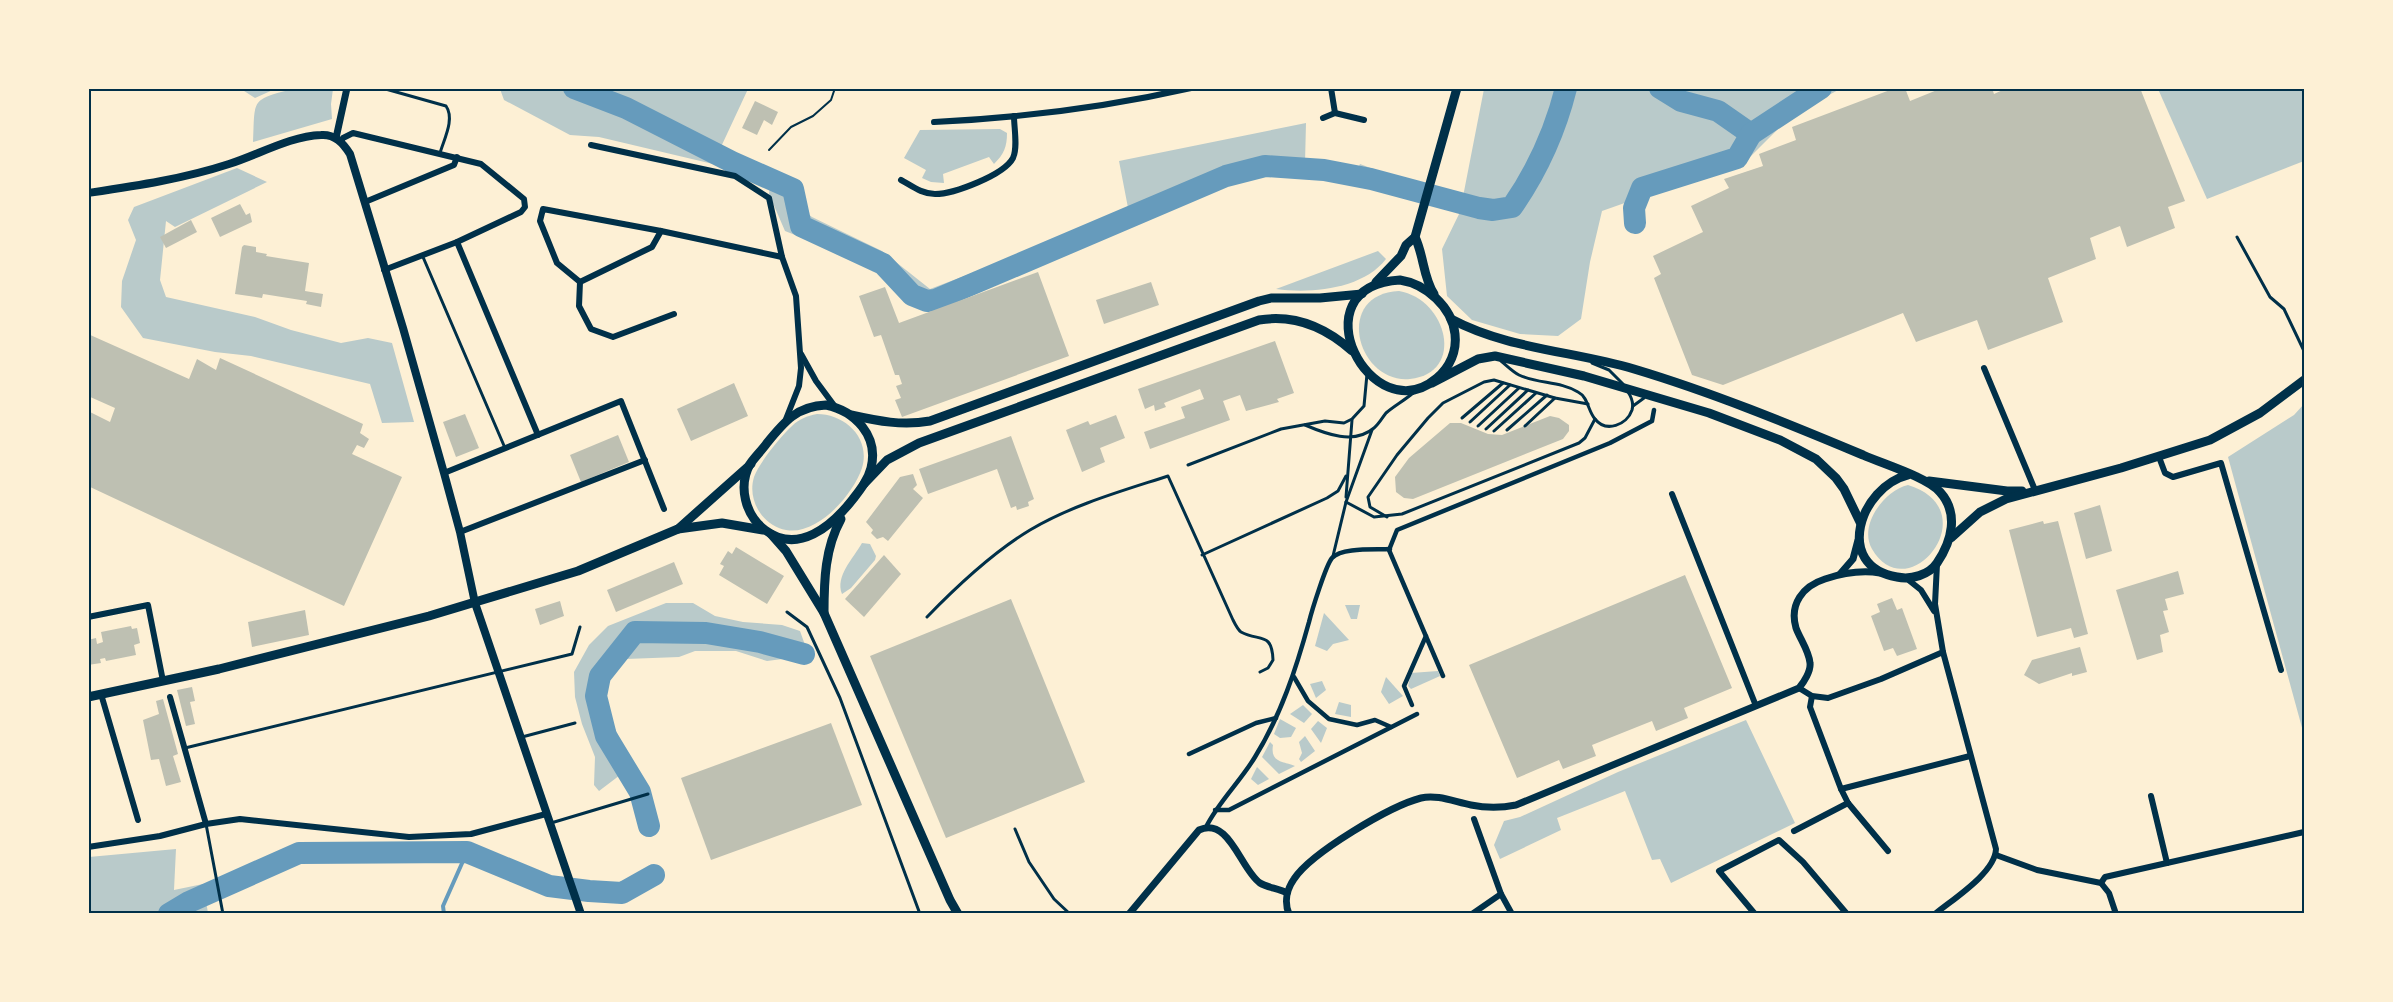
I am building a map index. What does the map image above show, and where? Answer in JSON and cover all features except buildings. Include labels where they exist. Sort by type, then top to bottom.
[{"type":"main road","points":[[1352,351],[1347,334],[1355,303],[1392,267],[1406,245],[1415,237],[1457,88]]},
{"type":"main road","points":[[88,193],[181,177],[227,165],[307,137],[320,135],[338,140],[350,154],[444,473],[460,532],[475,603],[581,914]]},
{"type":"main road","points":[[1415,237],[1421,250],[1427,283],[1450,319],[1455,335],[1453,355],[1443,373],[1432,383]]},
{"type":"main road","points":[[678,529],[751,464],[786,419],[805,408],[826,405],[851,415],[888,423],[930,421],[1259,300],[1320,298],[1366,291],[1390,280],[1411,282],[1421,286],[1438,300]]},
{"type":"main road","points":[[88,697],[163,681],[475,603],[578,571],[678,529],[722,523],[794,539],[817,534],[836,519],[887,460],[919,443],[1259,320],[1284,318],[1315,326],[1339,339],[1352,351],[1367,372],[1376,380],[1392,387],[1409,390],[1421,387],[1478,359],[1495,356],[1626,388],[1709,413],[1780,440],[1816,459],[1844,489],[1860,522]]},
{"type":"main road","points":[[1450,319],[1496,338],[1569,356],[1589,357],[1659,377],[1794,426],[1908,475],[1926,480],[2007,491],[2035,490]]},
{"type":"main road","points":[[1908,475],[1891,481],[1872,500],[1860,522],[1859,540],[1866,557],[1878,570],[1885,574],[1906,578],[1925,573],[1937,563],[1950,540],[1967,521],[2006,499],[2159,457],[2210,440],[2260,413],[2304,380]]},
{"type":"main road","points":[[851,415],[860,423],[871,445],[871,468],[864,484]]},
{"type":"main road","points":[[751,464],[744,484],[746,504],[757,523],[786,551],[824,613],[958,914]]},
{"type":"main road","points":[[1926,480],[1940,491],[1949,506],[1952,523],[1950,540]]},
{"type":"main road","points":[[824,613],[825,566],[830,545],[848,506]]},
{"type":"main road","points":[[950,900],[951,914]]},
{"type":"street","points":[[338,140],[347,88]]},
{"type":"street","points":[[934,122],[1014,116],[1143,99],[1191,88]]},
{"type":"street","points":[[1331,88],[1335,113]]},
{"type":"street","points":[[1323,118],[1335,113],[1364,120]]},
{"type":"street","points":[[902,180],[920,191],[935,194],[958,189],[988,177],[1005,167],[1014,156],[1014,116]]},
{"type":"street","points":[[338,140],[353,133],[481,164],[524,199],[525,207],[521,212],[457,242],[384,270]]},
{"type":"street","points":[[591,145],[735,176],[769,198],[782,257],[796,296],[799,384],[786,419]]},
{"type":"street","points":[[365,202],[453,165],[457,157]]},
{"type":"street","points":[[580,282],[557,263],[540,221],[543,209],[782,257]]},
{"type":"street","points":[[580,282],[652,247],[661,231]]},
{"type":"street","points":[[457,242],[538,435]]},
{"type":"street","points":[[580,282],[579,306],[591,329],[613,337],[674,314]]},
{"type":"street","points":[[799,350],[813,376],[836,408]]},
{"type":"street","points":[[1984,368],[2035,490]]},
{"type":"street","points":[[444,473],[621,401],[664,510]]},
{"type":"street","points":[[1443,676],[1390,549],[1397,530],[1610,443],[1652,421],[1654,410]]},
{"type":"street","points":[[2159,457],[2165,472],[2173,477],[2221,463],[2281,670]]},
{"type":"street","points":[[460,532],[645,460]]},
{"type":"street","points":[[1672,494],[1756,706]]},
{"type":"street","points":[[1840,574],[1853,559],[1859,540]]},
{"type":"street","points":[[1206,827],[1215,810],[1240,781],[1257,755],[1276,718],[1293,677],[1312,607],[1332,558],[1343,551],[1390,549]]},
{"type":"street","points":[[1935,914],[1990,867],[1996,855],[1995,841],[1943,652],[1936,617],[1937,563]]},
{"type":"street","points":[[1289,914],[1287,893],[1296,875],[1323,851],[1403,805],[1423,798],[1446,798],[1481,807],[1500,808],[1524,803],[1799,688],[1808,674],[1810,663],[1796,627],[1795,612],[1797,602],[1809,586],[1840,574],[1863,572],[1885,574]]},
{"type":"street","points":[[1906,578],[1924,593],[1936,617]]},
{"type":"street","points":[[88,617],[148,604],[163,681]]},
{"type":"street","points":[[1412,705],[1404,686],[1426,636]]},
{"type":"street","points":[[1799,688],[1812,696],[1828,698],[1881,679],[1943,652]]},
{"type":"street","points":[[1293,677],[1308,701],[1329,719],[1357,725],[1375,720],[1391,727]]},
{"type":"street","points":[[101,694],[138,820]]},
{"type":"street","points":[[1812,696],[1810,707],[1841,789],[1848,803],[1888,851]]},
{"type":"street","points":[[170,697],[206,824]]},
{"type":"street","points":[[1215,810],[1228,810],[1417,714]]},
{"type":"street","points":[[1189,754],[1256,723],[1276,718]]},
{"type":"street","points":[[1841,789],[1970,756]]},
{"type":"street","points":[[2151,796],[2167,863]]},
{"type":"street","points":[[1794,831],[1848,803]]},
{"type":"street","points":[[88,847],[160,836],[206,824],[240,819],[409,837],[471,834],[548,819]]},
{"type":"street","points":[[1474,819],[1501,894],[1512,914]]},
{"type":"street","points":[[1129,914],[1199,830],[1206,827],[1216,829],[1225,836],[1260,883],[1287,893]]},
{"type":"street","points":[[2102,883],[2105,877],[2304,831]]},
{"type":"street","points":[[1755,914],[1719,871],[1779,840],[1803,862],[1847,914]]},
{"type":"street","points":[[1996,855],[2037,870],[2102,883],[2109,893],[2116,914]]},
{"type":"street","points":[[1472,914],[1501,894]]},
{"type":"lane","points":[[382,88],[446,106],[450,118],[440,153]]},
{"type":"lane","points":[[2237,237],[2270,297],[2284,309],[2304,351]]},
{"type":"lane","points":[[422,255],[505,448]]},
{"type":"lane","points":[[1495,356],[1519,375],[1580,393],[1595,419],[1613,426],[1624,422],[1633,406],[1641,399],[1654,396]]},
{"type":"lane","points":[[1569,356],[1609,370],[1626,388],[1633,406]]},
{"type":"lane","points":[[1188,465],[1263,434],[1325,421],[1344,423],[1353,419],[1364,406],[1367,372]]},
{"type":"lane","points":[[1387,517],[1370,507],[1368,497],[1397,455],[1443,403],[1484,382],[1494,380],[1555,398],[1588,404]]},
{"type":"lane","points":[[1462,418],[1503,382]]},
{"type":"lane","points":[[1470,422],[1510,385]]},
{"type":"lane","points":[[1332,558],[1346,502],[1372,430],[1386,413],[1421,387]]},
{"type":"lane","points":[[1478,426],[1519,388]]},
{"type":"lane","points":[[1486,429],[1528,390]]},
{"type":"lane","points":[[1494,431],[1536,393]]},
{"type":"lane","points":[[1507,430],[1547,395]]},
{"type":"lane","points":[[1525,426],[1555,398]]},
{"type":"lane","points":[[1346,502],[1346,476],[1353,419]]},
{"type":"lane","points":[[1346,502],[1374,516],[1387,517],[1413,510],[1579,443],[1585,438],[1595,419]]},
{"type":"lane","points":[[1304,425],[1328,434],[1350,437],[1372,430]]},
{"type":"lane","points":[[927,617],[954,590],[1030,531],[1067,512],[1168,476],[1233,620],[1241,632],[1264,638],[1270,643],[1274,660],[1268,668],[1260,672]]},
{"type":"lane","points":[[1202,555],[1338,492],[1346,476]]},
{"type":"lane","points":[[788,612],[807,627],[840,699],[920,914]]},
{"type":"lane","points":[[185,748],[572,654],[580,627]]},
{"type":"lane","points":[[520,738],[575,723]]},
{"type":"lane","points":[[548,819],[648,794]]},
{"type":"lane","points":[[206,824],[223,914]]},
{"type":"lane","points":[[1015,829],[1029,862],[1054,899],[1070,914]]},
{"type":"path","points":[[769,150],[790,127],[813,116],[831,100],[835,88]]},
{"type":"shaded area","points":[[500,88],[748,89],[713,164],[599,137],[570,135],[504,100]]},
{"type":"shaded area","points":[[1484,88],[1840,89],[1792,115],[1751,156],[1738,163],[1602,211],[1590,262],[1581,319],[1558,336],[1520,334],[1472,320],[1447,296],[1442,249],[1460,212]]},
{"type":"shaded area","points":[[241,89],[275,89],[255,98]]},
{"type":"shaded area","points":[[293,89],[333,89],[332,119],[253,142],[255,109],[258,104],[269,96]]},
{"type":"shaded area","points":[[2158,89],[2304,89],[2304,161],[2207,199]]},
{"type":"shaded area","points":[[1306,123],[1305,163],[1356,173],[1360,164],[1410,183],[1406,192],[1326,173],[1284,170],[1243,175],[1218,183],[1145,215],[1144,220],[949,297],[915,301],[904,296],[873,266],[785,231],[769,194],[771,174],[798,190],[800,208],[812,217],[882,251],[930,289],[1129,213],[1119,161]]},
{"type":"shaded area","points":[[1000,129],[1007,133],[1006,142],[1003,153],[994,164],[989,157],[943,174],[944,183],[931,182],[922,178],[926,170],[904,158],[920,130]]},
{"type":"shaded area","points":[[237,168],[267,182],[175,227],[166,221],[160,280],[166,297],[255,317],[291,330],[341,343],[368,338],[392,343],[414,422],[382,423],[370,384],[251,356],[215,352],[143,338],[121,307],[122,281],[136,240],[128,220],[134,207]]},
{"type":"shaded area","points":[[1378,251],[1386,259],[1364,277],[1350,283],[1320,290],[1276,289]]},
{"type":"shaded area","points":[[1399,291],[1416,297],[1429,307],[1444,336],[1444,351],[1439,364],[1428,374],[1410,379],[1392,377],[1377,368],[1366,354],[1360,338],[1360,321],[1365,307],[1378,296]]},
{"type":"shaded area","points":[[2304,404],[2304,735],[2228,457],[2294,415]]},
{"type":"shaded area","points":[[817,414],[837,418],[853,430],[863,447],[862,468],[851,490],[821,520],[810,527],[786,530],[770,523],[758,510],[752,486],[754,477],[765,457],[787,430],[800,420]]},
{"type":"shaded area","points":[[1908,485],[1931,497],[1942,514],[1942,533],[1934,550],[1921,563],[1904,569],[1887,565],[1872,549],[1868,530],[1876,510],[1883,501],[1899,488]]},
{"type":"shaded area","points":[[862,543],[870,544],[876,556],[875,560],[851,588],[842,594],[840,587],[843,574]]},
{"type":"shaded area","points":[[666,603],[693,603],[715,616],[743,622],[782,625],[800,631],[810,659],[790,658],[767,661],[736,651],[695,651],[679,657],[626,659],[607,675],[603,702],[632,766],[599,791],[594,785],[595,757],[582,724],[575,697],[574,672],[589,645],[608,626]]},
{"type":"shaded area","points":[[1345,605],[1360,605],[1357,619],[1351,619]]},
{"type":"shaded area","points":[[1324,613],[1349,640],[1333,644],[1327,651],[1315,646]]},
{"type":"shaded area","points":[[1438,671],[1440,676],[1411,689],[1408,686],[1411,673]]},
{"type":"shaded area","points":[[1386,677],[1403,696],[1389,704],[1381,692]]},
{"type":"shaded area","points":[[1322,681],[1326,690],[1316,698],[1310,684]]},
{"type":"shaded area","points":[[1339,702],[1351,705],[1351,717],[1335,714]]},
{"type":"shaded area","points":[[1303,705],[1312,714],[1304,723],[1290,714]]},
{"type":"shaded area","points":[[1280,719],[1296,728],[1291,737],[1280,738],[1274,734]]},
{"type":"shaded area","points":[[1746,720],[1795,823],[1671,883],[1660,859],[1652,860],[1625,791],[1557,818],[1561,830],[1500,859],[1494,845],[1504,821],[1520,817],[1618,772]]},
{"type":"shaded area","points":[[1318,721],[1327,728],[1321,743],[1311,729]]},
{"type":"shaded area","points":[[1305,736],[1315,751],[1301,762],[1299,759],[1302,753],[1299,742]]},
{"type":"shaded area","points":[[1270,742],[1273,745],[1275,758],[1295,766],[1279,774],[1262,757]]},
{"type":"shaded area","points":[[1257,767],[1269,779],[1258,785],[1251,779]]},
{"type":"shaded area","points":[[176,849],[174,890],[203,884],[208,913],[89,913],[89,857]]},
{"type":"waterway","points":[[574,88],[626,108],[732,162],[793,189],[801,226],[883,264],[912,295],[927,301],[935,300],[1226,176],[1265,166],[1324,170],[1371,179],[1479,208],[1493,210],[1512,207],[1544,150],[1566,88]]},
{"type":"waterway","points":[[1660,88],[1681,101],[1718,111],[1751,134]]},
{"type":"waterway","points":[[1635,223],[1634,208],[1642,188],[1737,158],[1751,134],[1821,88]]},
{"type":"waterway","points":[[649,826],[640,792],[606,736],[596,696],[600,676],[635,632],[706,633],[760,642],[804,654]]},
{"type":"waterway","points":[[444,914],[443,906],[467,852]]},
{"type":"waterway","points":[[169,914],[189,902],[299,853],[467,852],[549,886],[589,891],[622,893],[654,875]]}]
